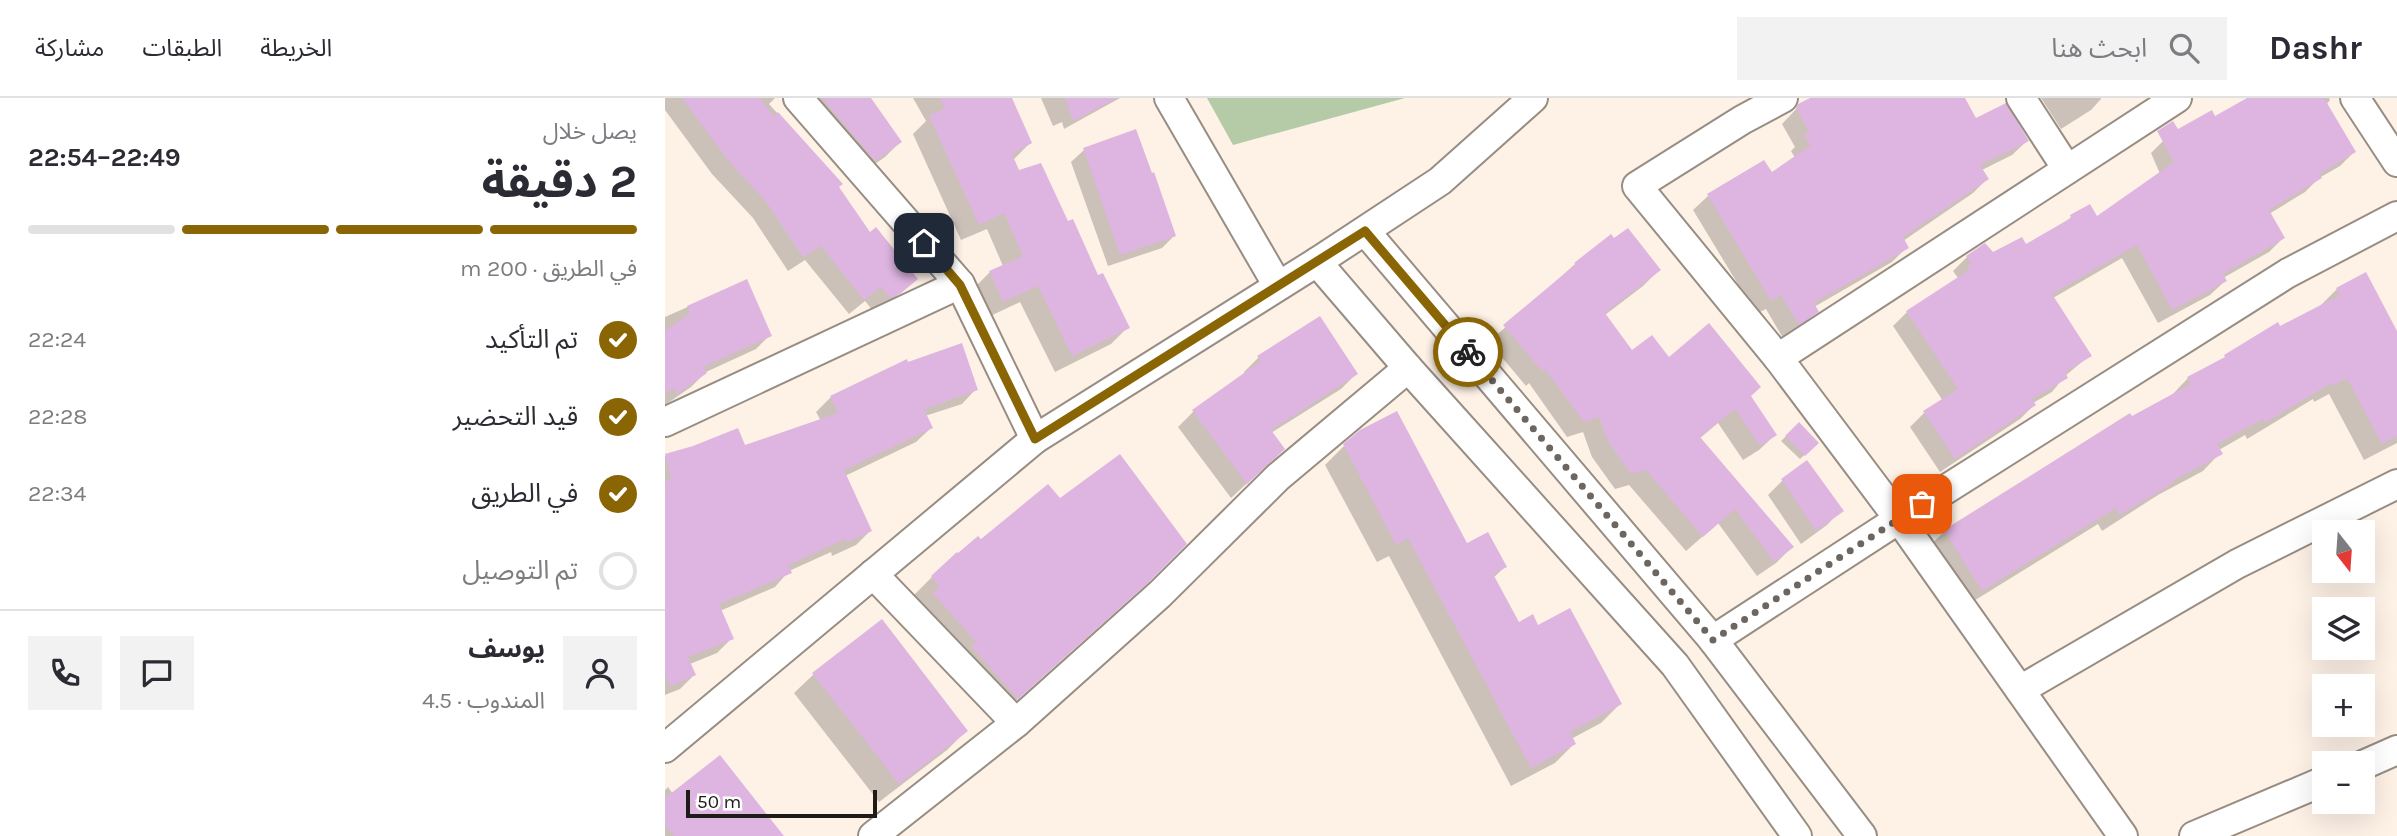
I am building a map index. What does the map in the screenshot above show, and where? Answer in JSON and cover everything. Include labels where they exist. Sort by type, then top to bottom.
[{"type":"street","points":[[798,98],[960,285],[1035,439]]},
{"type":"street","points":[[1169,98],[1278,286]]},
{"type":"street","points":[[665,748],[1035,439],[1317,262],[1440,181],[1533,98]]},
{"type":"street","points":[[1783,98],[1742,120],[1637,186],[1778,358],[1899,519],[2123,836]]},
{"type":"street","points":[[2021,98],[2067,169]]},
{"type":"street","points":[[1778,358],[2177,98]]},
{"type":"street","points":[[2355,98],[2397,162]]},
{"type":"street","points":[[1713,640],[2288,273],[2397,216]]},
{"type":"street","points":[[1365,231],[1713,640],[1862,836]]},
{"type":"street","points":[[1317,262],[1408,368],[1675,666],[1797,836]]},
{"type":"street","points":[[665,422],[960,285]]},
{"type":"street","points":[[873,836],[1016,723],[1160,594],[1278,477],[1408,368]]},
{"type":"street","points":[[2020,690],[2237,564],[2397,484]]},
{"type":"street","points":[[873,574],[1016,723]]},
{"type":"street","points":[[2375,760],[2397,750]]},
{"type":"street","points":[[2194,836],[2312,786]]},
{"type":"green space","points":[[1207,98],[1405,98],[1233,145]]},
{"type":"building","points":[[682,98],[760,98],[774,117],[778,112],[843,184],[839,187],[870,232],[876,227],[918,279],[900,294],[890,298],[881,287],[864,300],[821,246],[803,257],[767,203],[727,159]]},
{"type":"building","points":[[822,98],[871,98],[902,142],[875,161]]},
{"type":"building","points":[[939,98],[1012,98],[1032,143],[1012,154],[1019,170],[1041,163],[1068,221],[1073,219],[1098,275],[1103,273],[1130,328],[1072,356],[1038,286],[1003,302],[989,271],[1023,256],[1004,213],[979,225],[929,116],[945,108]]},
{"type":"building","points":[[1065,98],[1117,98],[1073,121]]},
{"type":"building","points":[[1810,98],[1965,98],[1976,118],[2006,103],[2029,141],[1980,165],[1989,179],[1903,237],[1909,248],[1814,303],[1819,312],[1799,325],[1781,295],[1771,301],[1707,194],[1764,160],[1772,172],[1811,145],[1804,135],[1809,132],[1796,108]]},
{"type":"building","points":[[2247,98],[2324,98],[2356,152],[2319,174],[2322,178],[2269,210],[2285,238],[2223,274],[2227,281],[2172,310],[2137,245],[2052,294],[2092,356],[2065,372],[2068,378],[2032,399],[2036,405],[1955,459],[1923,411],[1958,389],[1906,311],[1969,270],[1967,266],[1972,263],[1966,256],[1985,243],[1993,252],[2022,237],[2026,244],[2090,204],[2097,216],[2174,162],[2157,131],[2173,121],[2178,129],[2212,110],[2215,116]]},
{"type":"building","points":[[1136,129],[1176,236],[1120,255],[1083,148]]},
{"type":"building","points":[[1628,228],[1661,270],[1605,313],[1632,350],[1652,335],[1669,357],[1709,323],[1761,387],[1751,396],[1777,435],[1760,446],[1735,409],[1700,437],[1794,547],[1774,562],[1735,509],[1703,537],[1646,470],[1631,474],[1608,441],[1599,417],[1584,422],[1545,369],[1542,371],[1503,325],[1611,234],[1614,238]]},
{"type":"building","points":[[2366,272],[2397,331],[2397,436],[2382,444],[2347,378],[2332,386],[2331,383],[2265,423],[2263,419],[2217,444],[2223,454],[2172,481],[2173,483],[2120,515],[2116,508],[1982,591],[1944,530],[2130,413],[2132,416],[2191,384],[2187,377],[2225,357],[2224,355],[2278,322],[2280,326],[2340,295],[2336,288]]},
{"type":"building","points":[[747,279],[772,336],[703,367],[707,373],[677,394],[673,388],[665,394],[665,331],[690,313],[687,306]]},
{"type":"building","points":[[1320,316],[1358,374],[1271,430],[1285,449],[1247,484],[1192,410],[1261,361],[1257,356]]},
{"type":"building","points":[[962,343],[978,390],[924,409],[933,428],[844,470],[872,531],[847,542],[845,539],[788,565],[792,573],[719,604],[734,639],[688,657],[696,675],[670,686],[665,674],[665,482],[671,479],[665,454],[738,428],[745,445],[838,413],[830,396],[907,359],[908,362]]},
{"type":"building","points":[[1397,411],[1467,543],[1488,532],[1507,567],[1493,574],[1519,622],[1533,614],[1538,625],[1570,608],[1622,704],[1570,732],[1576,744],[1531,768],[1408,538],[1396,545],[1343,444],[1360,430]]},
{"type":"building","points":[[1799,422],[1819,443],[1805,456],[1785,436]]},
{"type":"building","points":[[1120,454],[1187,544],[1149,582],[1018,699],[971,646],[976,642],[933,593],[939,587],[931,576],[957,552],[978,536],[981,539],[1048,484],[1060,498]]},
{"type":"building","points":[[1807,460],[1844,511],[1816,531],[1781,479]]},
{"type":"building","points":[[882,619],[968,731],[899,784],[812,673]]},
{"type":"building","points":[[720,755],[784,836],[674,836],[665,825],[665,798]]},
{"type":"way so far","points":[[1468,352],[1713,640],[1922,504]]},
{"type":"route","points":[[924,243],[960,285],[1035,439],[1365,231],[1468,352]]}]
